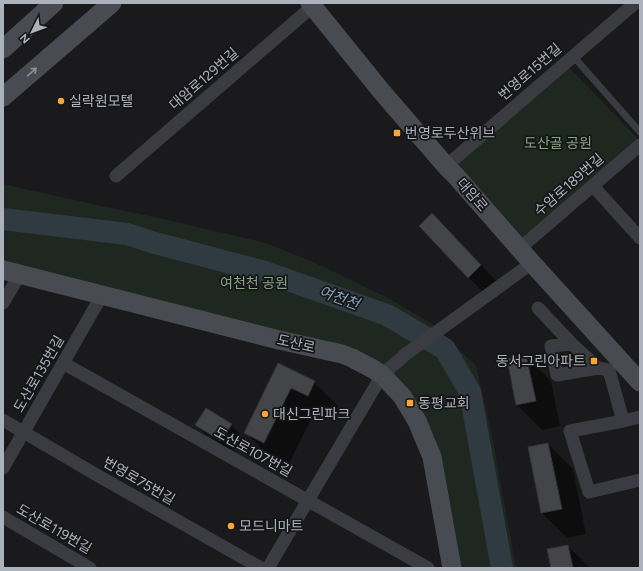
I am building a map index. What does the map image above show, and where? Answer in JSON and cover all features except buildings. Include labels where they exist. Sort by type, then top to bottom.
[{"type":"main road","points":[[3,49],[54,3]]},
{"type":"main road","points":[[3,97],[112,3]]},
{"type":"main road","name":"대암로","points":[[311,5],[382,92],[446,166],[640,382]]},
{"type":"main road","name":"도산로","points":[[11,272],[279,340],[342,354],[363,363],[382,375],[402,396],[414,414],[432,457],[452,568]]},
{"type":"street","name":"번영로15번길","points":[[446,166],[634,3]]},
{"type":"street","name":"대암로129번길","points":[[116,176],[311,5]]},
{"type":"street","name":"수암로189번길","points":[[519,249],[640,145]]},
{"type":"street","points":[[593,186],[640,238]]},
{"type":"street","points":[[268,568],[382,375],[406,354],[532,263]]},
{"type":"street","points":[[3,303],[11,272]]},
{"type":"street","name":"도산로135번길","points":[[3,468],[102,295]]},
{"type":"street","points":[[538,308],[572,344],[598,368]]},
{"type":"street","points":[[572,344],[551,346],[557,376],[598,368],[609,370],[623,421]]},
{"type":"street","name":"도산로107번길","points":[[63,363],[428,568]]},
{"type":"street","points":[[640,417],[570,431],[589,492],[640,480]]},
{"type":"street","name":"번영로75번길","points":[[3,420],[261,568]]},
{"type":"street","name":"도산로119번길","points":[[3,517],[90,568]]},
{"type":"lane","points":[[573,56],[640,132]]},
{"type":"green space","name":"도산골 공원","points":[[565,63],[640,141],[519,249],[446,166]]},
{"type":"green space","name":"여천천 공원","points":[[3,184],[266,243],[313,262],[388,298],[432,324],[476,366],[491,431],[516,568],[459,568],[445,507],[394,378],[3,261]]},
{"type":"waterway","name":"여천천","points":[[3,219],[127,234],[155,243],[265,272],[387,315],[445,349],[470,392],[502,568]]},
{"type":"place","name":"실락원모텔","points":[[61,101]]},
{"type":"place","name":"번영로두산위브","points":[[397,133]]},
{"type":"place","name":"동서그린아파트","points":[[594,361]]},
{"type":"place","name":"동평교회","points":[[410,403]]},
{"type":"place","name":"대신그린파크","points":[[265,414]]},
{"type":"place","name":"모드니마트","points":[[231,526]]}]
